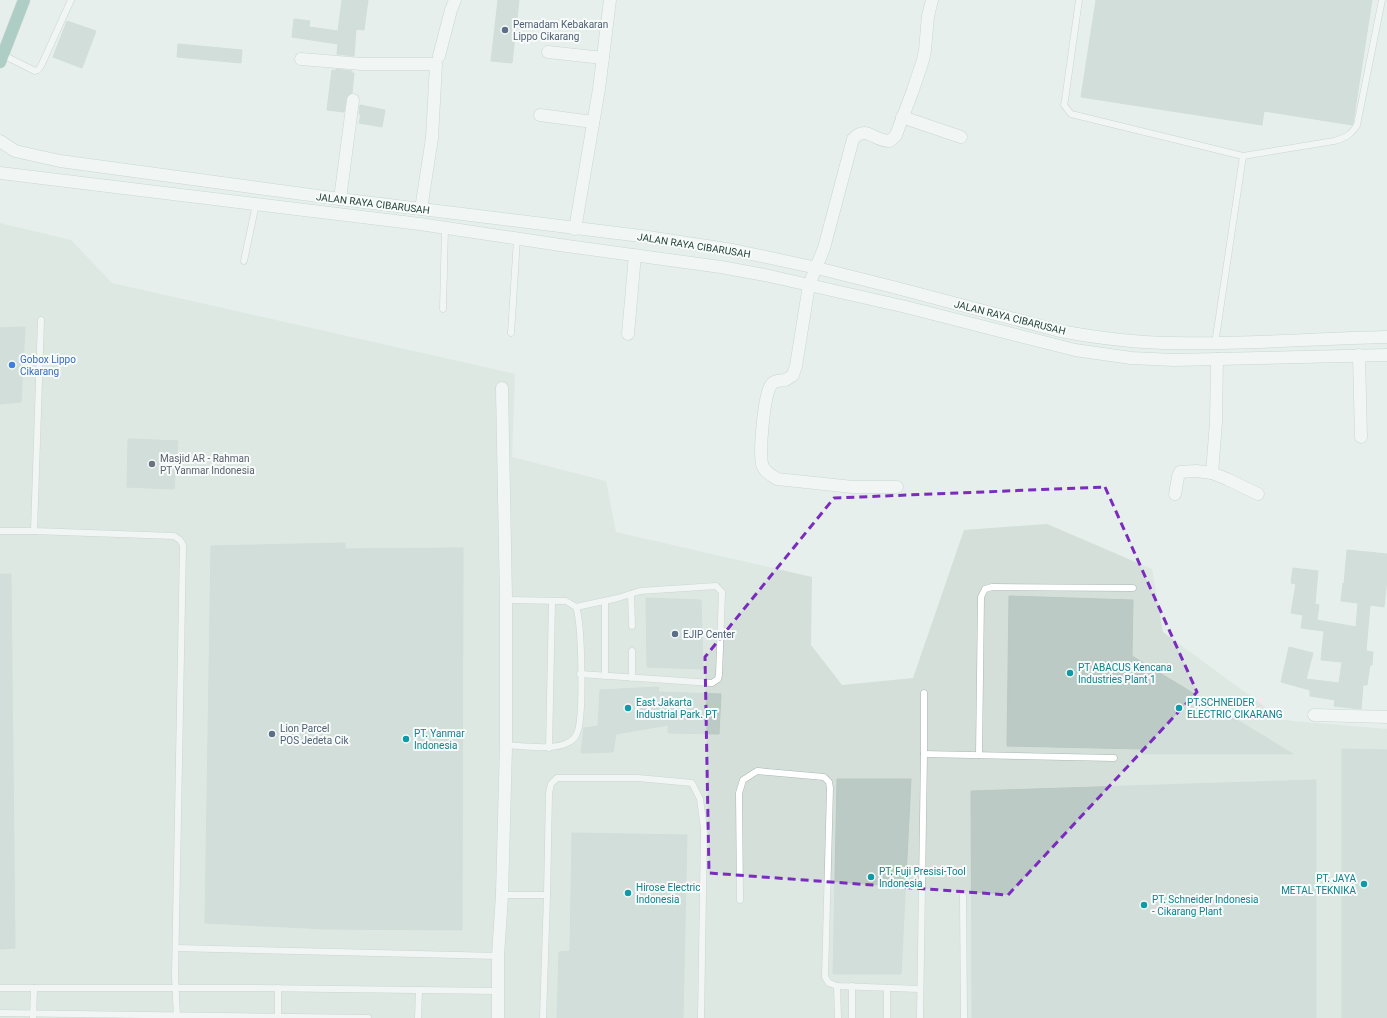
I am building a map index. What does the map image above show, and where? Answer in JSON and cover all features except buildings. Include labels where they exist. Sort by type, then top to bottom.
[{"type":"main road","points":[[1,58],[24,0]]},
{"type":"street","points":[[439,56],[455,0]]},
{"type":"street","points":[[575,229],[603,58],[610,0]]},
{"type":"street","points":[[897,487],[853,487],[777,479],[763,467],[761,454],[766,400],[770,385],[773,382],[784,380],[792,375],[796,366],[809,285],[824,248],[853,140],[859,133],[866,133],[885,142],[890,141],[896,135],[923,60],[928,16],[932,0]]},
{"type":"street","points":[[548,52],[603,58]]},
{"type":"street","points":[[301,59],[362,64],[436,64],[432,138],[421,209]]},
{"type":"street","points":[[340,199],[353,100]]},
{"type":"street","points":[[540,115],[593,122]]},
{"type":"street","points":[[902,118],[961,137]]},
{"type":"street","name":"JALAN RAYA CIBARUSAH","points":[[0,141],[15,151],[60,161],[340,199],[641,236],[733,250],[817,268],[1067,332],[1093,337],[1174,344],[1215,344],[1387,337]]},
{"type":"street","name":"JALAN RAYA CIBARUSAH","points":[[0,174],[420,224],[721,267],[765,275],[906,307],[1075,350],[1105,355],[1154,360],[1387,355]]},
{"type":"street","points":[[628,334],[635,255]]},
{"type":"street","points":[[1359,355],[1361,437]]},
{"type":"street","points":[[1212,473],[1216,422],[1217,359]]},
{"type":"street","points":[[498,1018],[498,956],[502,895],[506,745],[506,600],[502,388]]},
{"type":"street","points":[[1175,494],[1180,472],[1196,471],[1212,473],[1258,494]]},
{"type":"street","points":[[1314,715],[1387,717]]},
{"type":"lane","points":[[1,58],[35,71],[38,70],[71,0]]},
{"type":"lane","points":[[1079,0],[1064,105],[1071,114],[1243,156],[1334,141],[1346,137],[1353,132],[1357,125],[1382,0]]},
{"type":"lane","points":[[1215,344],[1243,156]]},
{"type":"lane","points":[[244,261],[256,204]]},
{"type":"lane","points":[[420,224],[421,209]]},
{"type":"lane","points":[[443,310],[445,228]]},
{"type":"lane","points":[[510,334],[517,239]]},
{"type":"lane","points":[[34,530],[41,320]]},
{"type":"lane","points":[[0,531],[34,530],[174,536],[180,540],[183,545],[175,988],[177,1017]]},
{"type":"lane","points":[[506,600],[566,601],[576,607],[651,589],[716,586],[722,592],[719,676],[712,683],[580,674]]},
{"type":"lane","points":[[979,755],[981,597],[985,590],[992,587],[1133,588]]},
{"type":"lane","points":[[631,594],[632,626]]},
{"type":"lane","points":[[549,748],[552,601]]},
{"type":"lane","points":[[605,601],[605,676]]},
{"type":"lane","points":[[506,745],[549,748],[568,742],[578,732],[581,712],[580,624],[576,607]]},
{"type":"lane","points":[[632,651],[632,678]]},
{"type":"lane","points":[[920,1018],[924,693]]},
{"type":"lane","points":[[924,754],[1114,758]]},
{"type":"lane","points":[[740,900],[739,793],[743,780],[757,771],[824,777],[829,782],[830,788],[825,977],[829,983],[837,986],[920,990]]},
{"type":"lane","points":[[543,1018],[549,793],[551,784],[557,778],[638,778],[692,783],[700,799],[704,829],[701,1018]]},
{"type":"lane","points":[[502,895],[547,895]]},
{"type":"lane","points":[[963,896],[964,1018]]},
{"type":"lane","points":[[176,948],[498,956]]},
{"type":"lane","points":[[837,986],[838,1018]]},
{"type":"lane","points":[[852,986],[852,1018]]},
{"type":"lane","points":[[0,988],[278,988],[499,991]]},
{"type":"lane","points":[[33,1016],[34,988]]},
{"type":"lane","points":[[278,988],[278,1017]]},
{"type":"lane","points":[[887,988],[887,1018]]},
{"type":"lane","points":[[418,1018],[419,990]]},
{"type":"lane","points":[[0,1013],[33,1016],[368,1018]]},
{"type":"highlighted area","points":[[1105,487],[1197,692],[1008,895],[709,873],[705,657],[834,498]]},
{"type":"shaded area","points":[[0,223],[71,240],[112,283],[515,374],[512,457],[606,481],[616,532],[812,577],[811,645],[842,685],[913,678],[964,530],[1047,524],[1152,569],[1163,632],[1283,720],[1387,729],[1387,1018],[0,1018]]},
{"type":"place","name":"Pemadam Kebakaran Lippo Cikarang","points":[[505,30]]},
{"type":"place","name":"Gobox Lippo Cikarang","points":[[12,365]]},
{"type":"place","name":"Masjid AR - Rahman PT Yanmar Indonesia","points":[[152,464]]},
{"type":"place","name":"EJIP Center","points":[[675,634]]},
{"type":"place","name":"PT ABACUS Kencana Industries Plant 1","points":[[1070,673]]},
{"type":"place","name":"East Jakarta Industrial Park. PT","points":[[628,708]]},
{"type":"place","name":"PT.SCHNEIDER ELECTRIC CIKARANG","points":[[1179,708]]},
{"type":"place","name":"Lion Parcel POS Jedeta Cik","points":[[272,734]]},
{"type":"place","name":"PT. Yanmar Indonesia","points":[[406,739]]},
{"type":"place","name":"PT. Fuji Presisi-Tool Indonesia","points":[[871,877]]},
{"type":"place","name":"PT. JAYA METAL TEKNIKA","points":[[1364,884]]},
{"type":"place","name":"Hirose Electric Indonesia","points":[[628,893]]},
{"type":"place","name":"PT. Schneider Indonesia - Cikarang Plant","points":[[1144,905]]}]
